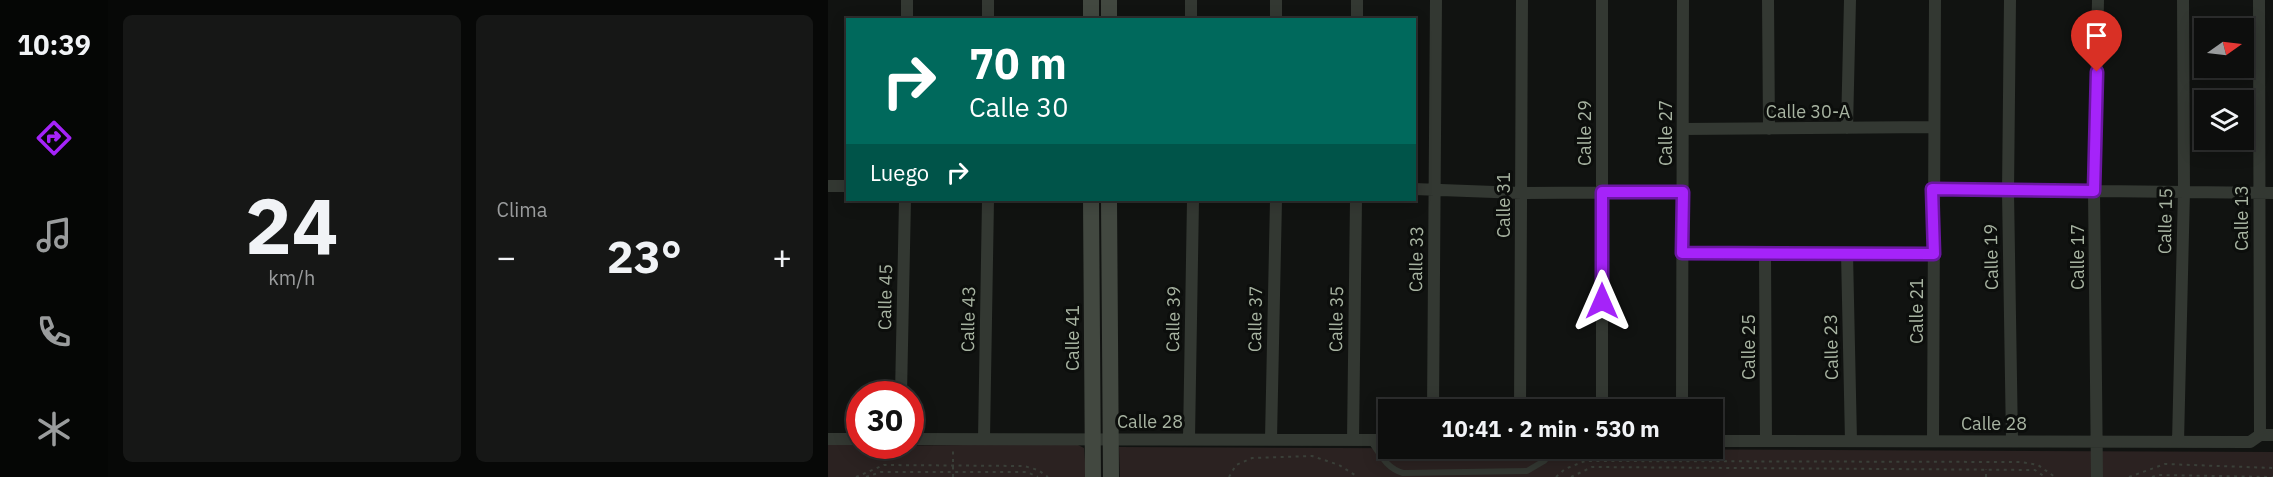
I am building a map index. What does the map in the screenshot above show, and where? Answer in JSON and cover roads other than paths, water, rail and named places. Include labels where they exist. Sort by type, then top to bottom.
[{"type":"main road","points":[[1091,0],[1091,18]]},
{"type":"main road","points":[[1109,0],[1109,18]]},
{"type":"main road","name":"Calle 41","points":[[1091,201],[1093,477]]},
{"type":"main road","name":"Calle 41","points":[[1109,201],[1111,477]]},
{"type":"street","points":[[907,0],[907,18]]},
{"type":"street","points":[[988,0],[988,18]]},
{"type":"street","points":[[1191,0],[1191,18]]},
{"type":"street","points":[[1276,0],[1276,18]]},
{"type":"street","points":[[1357,0],[1357,18]]},
{"type":"street","name":"Calle 33","points":[[1432,399],[1436,0]]},
{"type":"street","name":"Calle 31","points":[[1520,399],[1522,0]]},
{"type":"street","name":"Calle 29","points":[[1602,0],[1602,399]]},
{"type":"street","name":"Calle 27","points":[[1682,399],[1683,0]]},
{"type":"street","points":[[1768,0],[1769,129]]},
{"type":"street","points":[[1847,129],[1850,0]]},
{"type":"street","name":"Calle 21","points":[[1933,441],[1932,189],[1935,0]]},
{"type":"street","name":"Calle 19","points":[[2010,0],[2008,192],[2012,441]]},
{"type":"street","name":"Calle 17","points":[[2097,477],[2094,191],[2098,0]]},
{"type":"street","name":"Calle 15","points":[[2178,442],[2184,191],[2183,0]]},
{"type":"street","name":"Calle 13","points":[[2259,0],[2260,435]]},
{"type":"street","name":"Calle 30-A","points":[[1683,129],[1933,127]]},
{"type":"street","points":[[828,186],[846,186]]},
{"type":"street","points":[[1416,189],[1521,193],[1683,192]]},
{"type":"street","points":[[1932,189],[2008,192],[2273,193]]},
{"type":"street","name":"Calle 45","points":[[901,381],[905,201]]},
{"type":"street","name":"Calle 43","points":[[984,439],[988,201]]},
{"type":"street","name":"Calle 39","points":[[1189,439],[1193,201]]},
{"type":"street","name":"Calle 37","points":[[1271,439],[1276,201]]},
{"type":"street","name":"Calle 35","points":[[1353,440],[1356,201]]},
{"type":"street","points":[[1682,253],[1934,254]]},
{"type":"street","name":"Calle 23","points":[[1847,253],[1851,441]]},
{"type":"street","name":"Calle 25","points":[[1765,254],[1766,441]]},
{"type":"street","name":"Calle 28","points":[[1723,441],[2250,442],[2260,435],[2273,435]]},
{"type":"street","points":[[828,438],[846,439]]},
{"type":"street","name":"Calle 28","points":[[924,439],[1378,440]]},
{"type":"lane","points":[[1370,440],[1378,452]]},
{"type":"lane","points":[[1383,459],[1393,470],[1403,473],[1527,471],[1537,467],[1545,459]]}]
